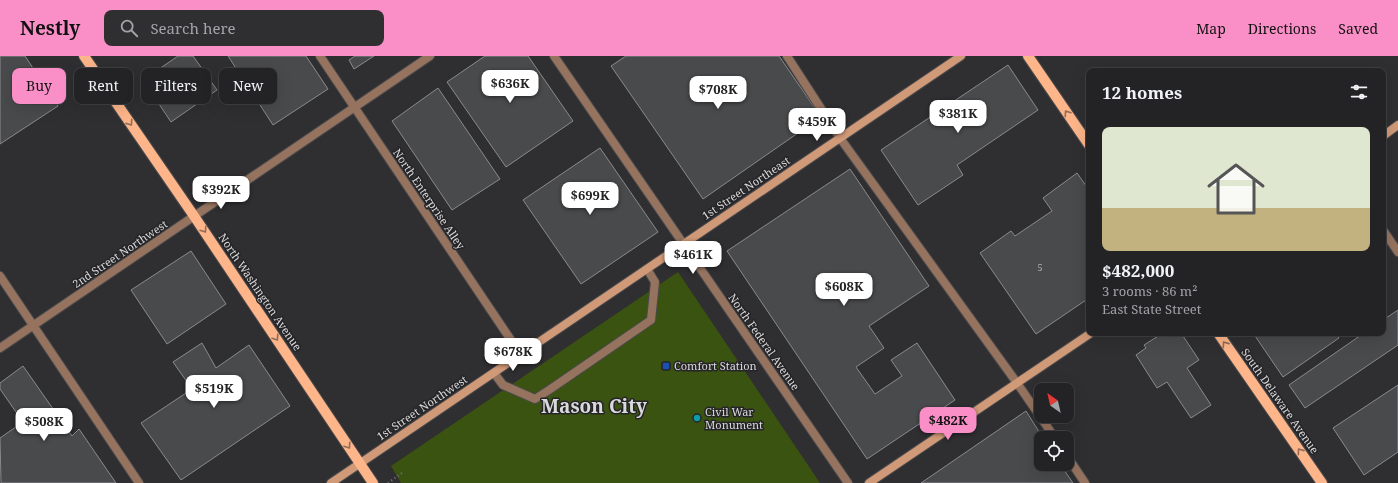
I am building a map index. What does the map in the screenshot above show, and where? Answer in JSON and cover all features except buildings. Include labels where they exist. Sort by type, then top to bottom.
[{"type":"main road","name":"North Washington Avenue","points":[[84,56],[194,216],[373,483]]},
{"type":"main road","name":"1st Street Northeast","points":[[683,244],[961,56]]},
{"type":"main road","points":[[1028,56],[1086,141]]},
{"type":"main road","points":[[1386,134],[1398,126]]},
{"type":"main road","name":"1st Street Northwest","points":[[331,483],[683,244]]},
{"type":"main road","points":[[868,483],[1087,336]]},
{"type":"main road","name":"South Delaware Avenue","points":[[1220,336],[1322,483]]},
{"type":"street","name":"North Enterprise Alley","points":[[320,56],[521,355]]},
{"type":"street","name":"2nd Street Northwest","points":[[0,348],[430,56]]},
{"type":"street","name":"North Federal Avenue","points":[[554,56],[848,483]]},
{"type":"street","points":[[787,56],[840,138],[1017,383],[1049,431]]},
{"type":"street","points":[[1386,234],[1398,252]]},
{"type":"street","points":[[494,373],[503,385],[535,399],[549,390],[651,320],[655,282],[647,269]]},
{"type":"street","points":[[0,276],[139,483]]},
{"type":"street","points":[[1074,466],[1085,483]]},
{"type":"path","points":[[388,483],[402,474]]},
{"type":"green space","points":[[678,272],[820,483],[401,483],[391,466]]},
{"type":"place","name":"Comfort Station","points":[[666,366]]},
{"type":"place","name":"Civil War Monument","points":[[697,418]]},
{"type":"district","name":"Mason City","points":[[594,406]]}]
